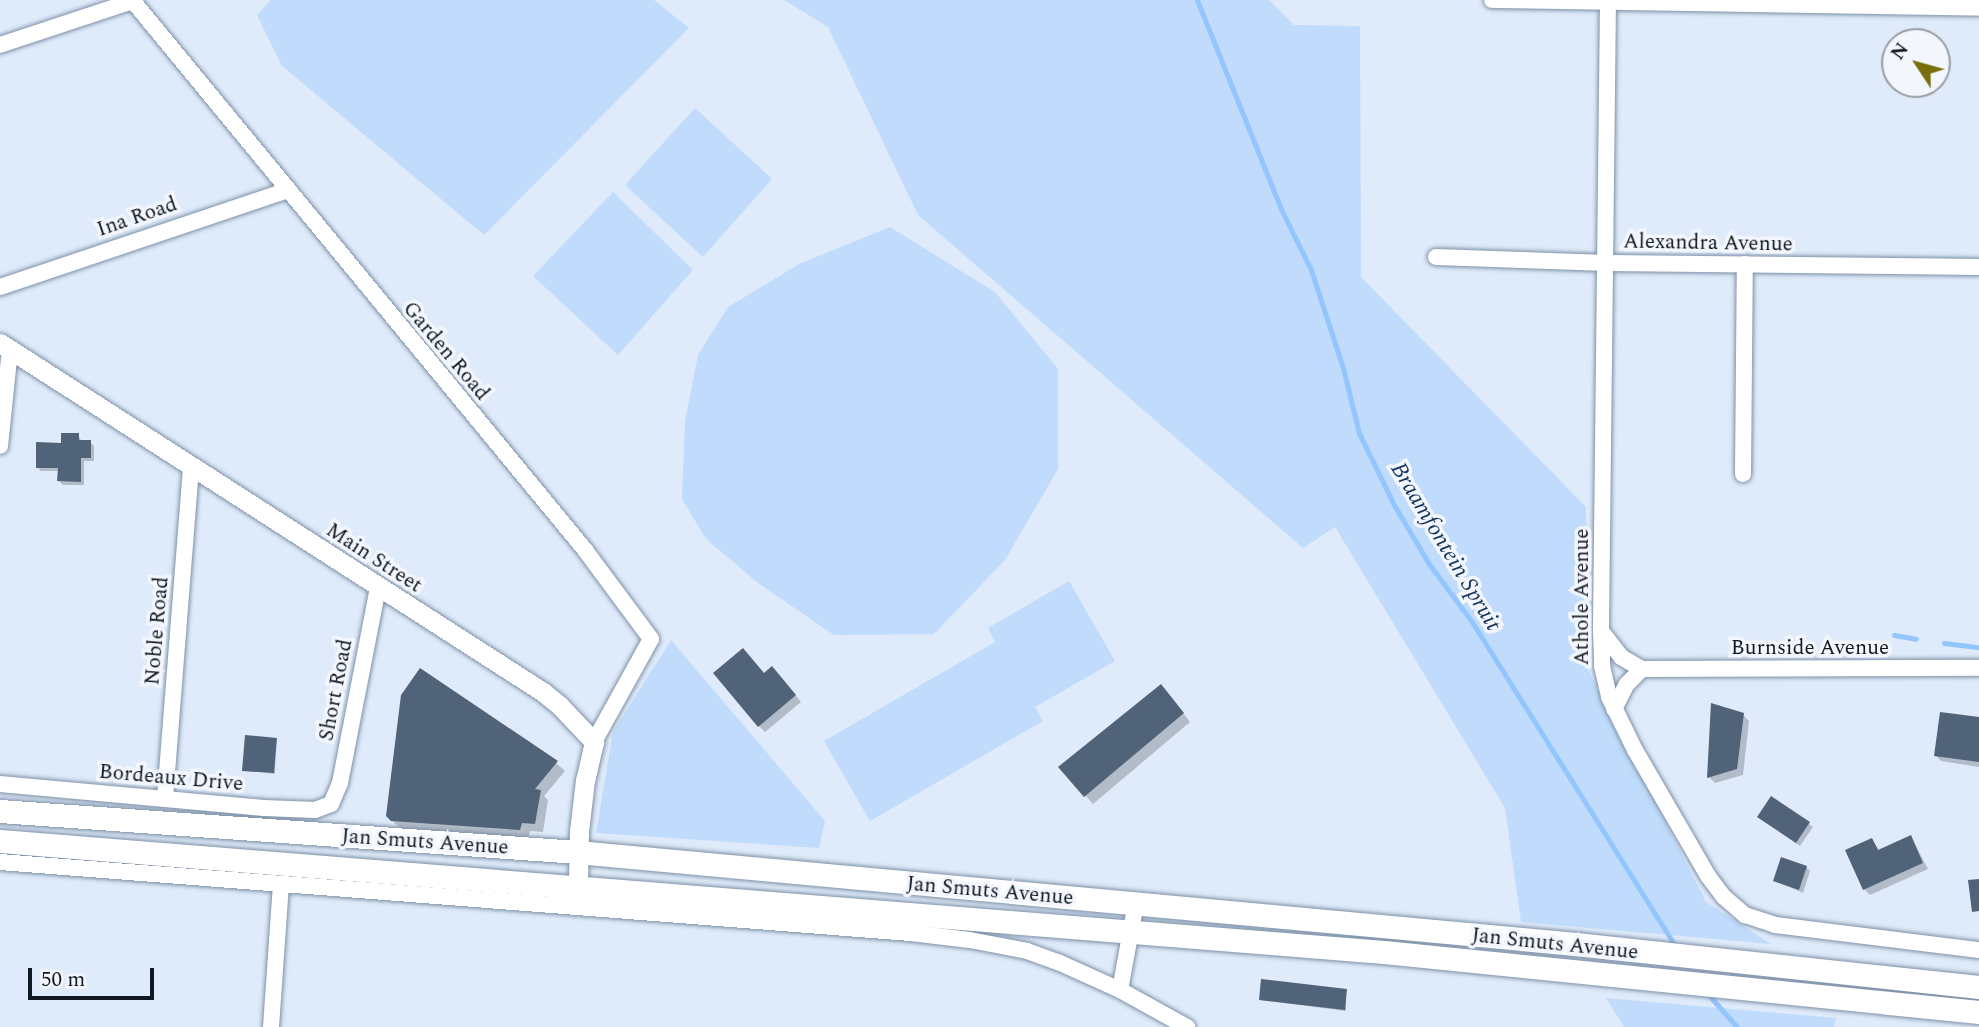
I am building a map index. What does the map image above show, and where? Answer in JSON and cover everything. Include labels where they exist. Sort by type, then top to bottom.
[{"type":"main road","name":"Jan Smuts Avenue","points":[[0,811],[577,852],[1136,903],[1979,987]]},
{"type":"main road","name":"Jan Smuts Avenue","points":[[0,841],[579,885],[1384,952],[1645,981],[1979,1012]]},
{"type":"street","points":[[1492,0],[1979,8]]},
{"type":"street","points":[[0,45],[132,1]]},
{"type":"street","name":"Garden Road","points":[[132,1],[585,550],[651,639],[594,742]]},
{"type":"street","name":"Athole Avenue","points":[[1608,2],[1608,263],[1601,631],[1605,682],[1614,709],[1708,876],[1724,897],[1745,915],[1775,925],[1979,950]]},
{"type":"street","name":"Ina Road","points":[[0,287],[288,190]]},
{"type":"street","name":"Alexandra Avenue","points":[[1436,257],[1608,263],[1979,267]]},
{"type":"street","points":[[1743,474],[1745,264]]},
{"type":"street","points":[[0,446],[5,346]]},
{"type":"street","name":"Main Street","points":[[5,346],[543,692],[594,742]]},
{"type":"street","name":"Noble Road","points":[[165,798],[191,466]]},
{"type":"street","name":"Short Road","points":[[336,799],[378,588]]},
{"type":"street","points":[[1601,631],[1621,657],[1642,669],[1627,684],[1614,709]]},
{"type":"street","name":"Burnside Avenue","points":[[1642,669],[1979,668]]},
{"type":"street","points":[[579,885],[577,852],[585,780],[594,742]]},
{"type":"street","name":"Bordeaux Drive","points":[[0,784],[315,810],[331,804],[336,799]]},
{"type":"street","points":[[0,862],[911,933],[998,944],[1037,954],[1120,990],[1187,1027]]},
{"type":"street","points":[[271,1027],[281,885]]},
{"type":"street","points":[[1120,990],[1136,903]]},
{"type":"shaded area","points":[[271,0],[654,0],[689,28],[484,235],[282,66],[257,15]]},
{"type":"shaded area","points":[[784,0],[1269,0],[1294,25],[1360,26],[1361,277],[1586,507],[1588,670],[1706,902],[1771,944],[1521,922],[1505,808],[1335,527],[1303,548],[918,215],[828,27]]},
{"type":"shaded area","points":[[695,108],[772,179],[703,257],[625,185]]},
{"type":"shaded area","points":[[613,192],[693,270],[618,355],[533,276]]},
{"type":"shaded area","points":[[890,227],[995,292],[1058,369],[1058,469],[1005,560],[934,634],[834,635],[758,583],[706,539],[682,499],[685,421],[698,355],[728,307],[799,264]]},
{"type":"shaded area","points":[[1069,581],[1115,661],[1035,707],[1043,721],[870,821],[824,741],[995,642],[988,628]]},
{"type":"shaded area","points":[[671,640],[825,821],[819,848],[596,833],[613,732]]},
{"type":"shaded area","points":[[1606,998],[1836,1018],[1834,1027],[1624,1027]]},
{"type":"building","points":[[61,433],[79,433],[79,440],[91,440],[91,458],[81,458],[81,482],[57,481],[58,468],[36,468],[36,442],[61,443]]},
{"type":"building","points":[[743,648],[764,673],[772,666],[796,695],[758,727],[713,673]]},
{"type":"building","points":[[420,668],[558,761],[535,789],[541,790],[535,824],[522,823],[520,830],[391,821],[386,816],[401,695]]},
{"type":"building","points":[[1161,684],[1184,713],[1084,797],[1058,767]]},
{"type":"building","points":[[1711,703],[1744,713],[1737,769],[1707,778]]},
{"type":"building","points":[[1940,712],[1979,717],[1979,762],[1934,756]]},
{"type":"building","points":[[245,735],[277,738],[274,773],[242,771]]},
{"type":"building","points":[[1771,796],[1810,822],[1796,843],[1757,817]]},
{"type":"building","points":[[1911,835],[1923,863],[1863,890],[1845,850],[1872,838],[1878,850]]},
{"type":"building","points":[[1781,857],[1807,866],[1799,890],[1773,881]]},
{"type":"building","points":[[1979,879],[1979,911],[1972,912],[1968,880]]},
{"type":"building","points":[[1261,979],[1347,989],[1345,1010],[1259,1000]]},
{"type":"waterway","name":"Braamfontein Spruit","points":[[1197,0],[1282,211],[1311,270],[1343,368],[1359,433],[1394,505],[1429,564],[1472,622],[1676,947]]},
{"type":"waterway","points":[[1894,635],[1916,639]]},
{"type":"waterway","points":[[1944,643],[1979,647]]},
{"type":"waterway","name":"Braamfontein Spruit","points":[[1707,993],[1737,1027]]}]
